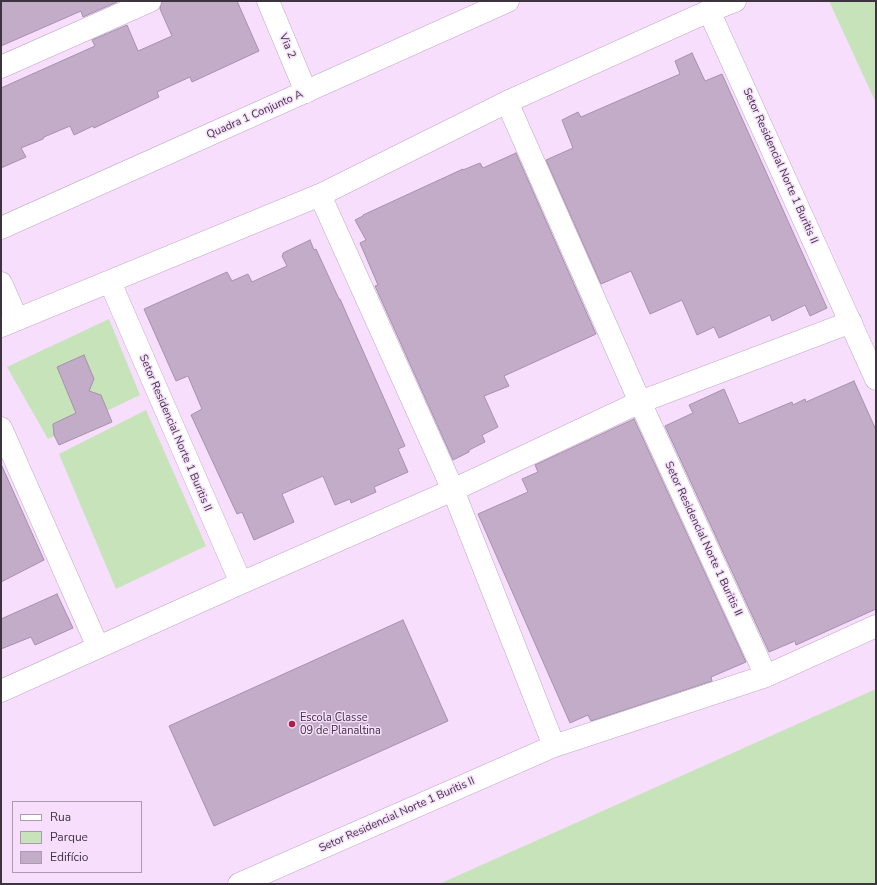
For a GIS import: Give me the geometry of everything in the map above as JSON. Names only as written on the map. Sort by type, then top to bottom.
[{"type":"street","points":[[1,67],[150,1]]},
{"type":"street","name":"Via 2","points":[[268,1],[306,92]]},
{"type":"street","name":"Quadra 1 Conjunto A","points":[[1,228],[508,1]]},
{"type":"street","points":[[1,283],[9,323],[320,195],[507,102],[707,6],[735,1]]},
{"type":"street","name":"Setor Residencial Norte 1 Buritis II","points":[[707,6],[876,379]]},
{"type":"street","name":"Setor Residencial Norte 1 Buritis II","points":[[507,102],[640,402],[766,676]]},
{"type":"street","points":[[320,195],[453,490],[554,746]]},
{"type":"street","name":"Setor Residencial Norte 1 Buritis II","points":[[110,282],[241,583]]},
{"type":"street","points":[[1,691],[453,490],[640,402],[851,322]]},
{"type":"street","points":[[1,428],[98,647]]},
{"type":"street","name":"Setor Residencial Norte 1 Buritis II","points":[[239,884],[554,746],[766,676],[876,626]]},
{"type":"green space","points":[[829,1],[876,1],[876,103]]},
{"type":"green space","points":[[109,319],[140,395],[48,439],[7,367]]},
{"type":"green space","points":[[146,410],[206,546],[116,589],[59,454]]},
{"type":"green space","points":[[876,689],[876,884],[439,884]]},
{"type":"building","points":[[1,1],[117,2],[83,17],[81,11],[1,46]]},
{"type":"building","points":[[162,1],[237,1],[259,51],[192,82],[190,77],[157,92],[159,97],[94,128],[93,126],[74,135],[70,126],[44,137],[43,139],[21,148],[26,157],[1,168],[1,88],[95,46],[92,40],[127,25],[138,51],[172,36],[160,9]]},
{"type":"building","points":[[692,53],[705,81],[722,74],[827,308],[810,316],[805,305],[772,321],[770,315],[719,338],[714,327],[697,335],[682,300],[650,314],[631,271],[601,284],[546,160],[573,148],[562,120],[578,112],[581,117],[680,74],[675,61]]},
{"type":"building","points":[[516,153],[596,334],[504,376],[509,386],[484,396],[498,427],[482,435],[485,442],[453,460],[375,286],[378,285],[360,243],[366,240],[355,220],[463,169],[480,163],[483,168]]},
{"type":"building","points":[[310,240],[314,250],[316,249],[340,299],[405,446],[398,449],[408,472],[374,487],[376,492],[351,503],[350,499],[335,505],[323,476],[282,494],[294,522],[254,540],[242,512],[237,514],[191,415],[202,409],[188,376],[176,381],[144,309],[227,272],[232,281],[248,274],[252,282],[287,266],[282,256],[283,253]]},
{"type":"building","points":[[84,355],[94,379],[89,391],[101,395],[112,422],[59,445],[54,435],[53,424],[76,413],[57,367]]},
{"type":"building","points":[[854,381],[876,430],[876,609],[796,645],[795,641],[769,652],[665,426],[693,413],[689,405],[724,389],[739,424],[792,402],[793,405],[805,399],[806,402]]},
{"type":"building","points":[[634,419],[746,662],[711,677],[712,681],[591,721],[588,715],[570,723],[478,514],[528,492],[522,479],[538,472],[535,465]]},
{"type":"building","points":[[1,464],[44,560],[1,582]]},
{"type":"building","points":[[57,594],[73,628],[35,645],[31,637],[1,649],[1,619]]},
{"type":"building","points":[[403,620],[448,721],[214,826],[169,726]]},
{"type":"place","name":"Escola Classe 09 de Planaltina","points":[[292,724]]}]
